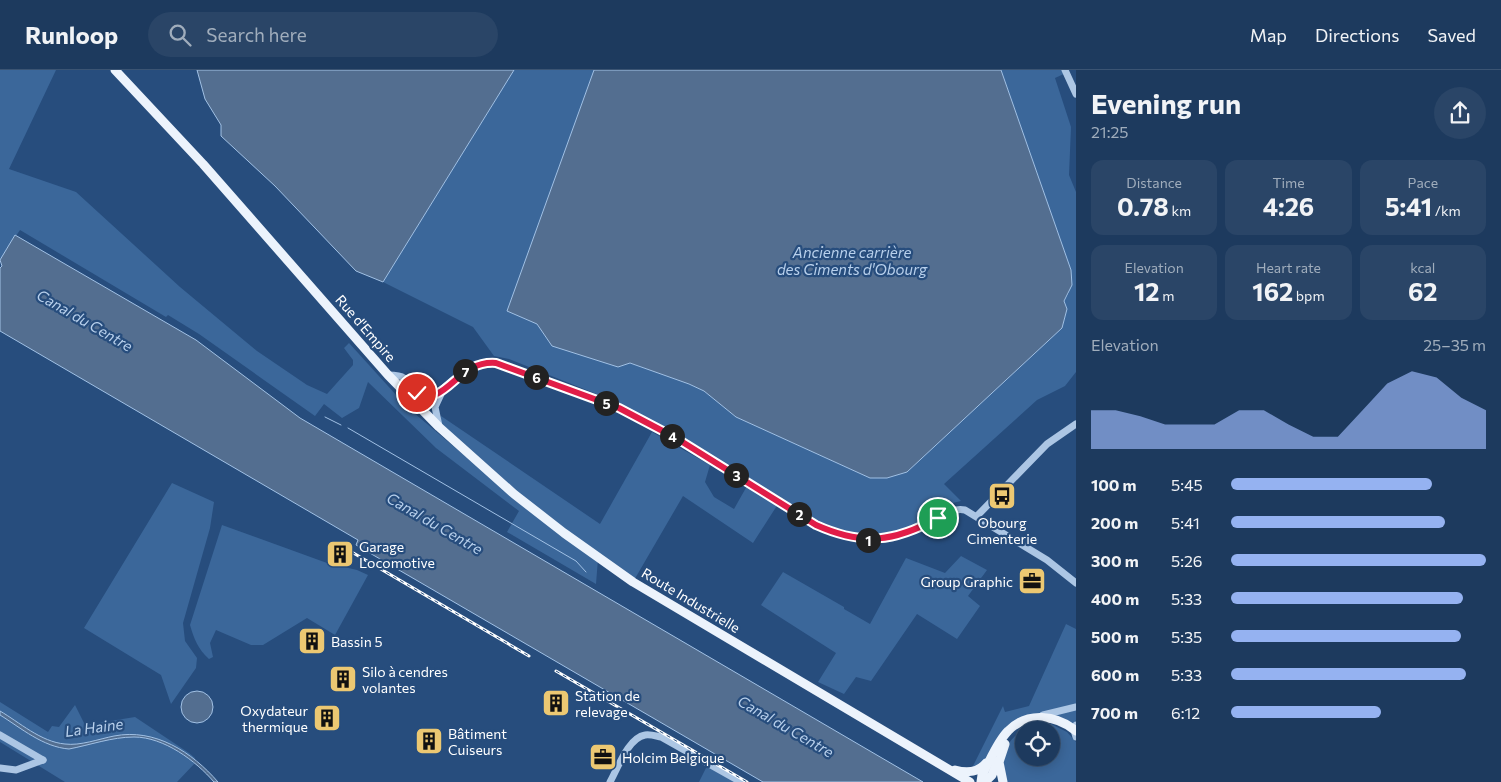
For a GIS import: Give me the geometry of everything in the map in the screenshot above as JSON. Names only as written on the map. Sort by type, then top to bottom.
[{"type":"main road","name":"Rue d'Empire","points":[[114,70],[203,164],[420,409]]},
{"type":"main road","name":"Route Industrielle","points":[[420,409],[520,498],[608,565],[665,602],[970,782]]},
{"type":"main road","points":[[945,766],[957,771],[978,770],[986,764],[1004,736],[1014,726],[1033,718],[1055,719],[1076,732]]},
{"type":"main road","points":[[985,782],[992,775],[1005,744],[1014,733],[1032,724],[1057,724],[1076,732]]},
{"type":"main road","points":[[981,782],[982,775],[1004,736]]},
{"type":"main road","points":[[1000,757],[1003,782]]},
{"type":"street","points":[[1065,70],[1076,94]]},
{"type":"street","points":[[420,409],[469,368],[490,363],[504,366],[619,408],[676,438],[816,525],[856,539],[884,539],[904,534],[955,509],[965,510],[1047,560],[1076,583]]},
{"type":"street","points":[[388,375],[403,377],[417,393],[423,395],[442,392]]},
{"type":"street","points":[[439,427],[435,407],[442,392]]},
{"type":"street","points":[[977,516],[1047,444],[1076,424]]},
{"type":"street","points":[[1033,718],[1076,707]]},
{"type":"street","points":[[610,782],[632,744],[640,737],[648,734],[661,737],[741,782]]},
{"type":"street","points":[[0,735],[43,760],[16,770],[0,768]]},
{"type":"shaded area","points":[[0,70],[56,70],[9,169],[76,192],[180,287],[257,351],[307,385],[327,394],[353,365],[353,360],[344,348],[349,343],[407,407],[523,505],[439,427],[441,416],[600,524],[652,432],[710,465],[705,482],[714,497],[734,509],[747,486],[778,504],[753,543],[683,496],[633,582],[598,559],[596,584],[507,532],[519,511],[436,448],[368,382],[359,408],[342,418],[324,404],[315,416],[199,334],[168,315],[166,317],[20,230],[0,260]]},
{"type":"shaded area","points":[[514,70],[594,70],[508,311],[537,324],[552,346],[630,363],[689,384],[704,391],[736,417],[870,478],[887,478],[907,472],[1062,328],[1067,309],[1064,301],[1069,293],[1071,270],[1001,70],[1065,70],[1066,73],[1055,78],[1071,127],[1069,175],[1076,192],[1076,372],[1065,386],[1037,400],[944,484],[961,501],[943,507],[905,530],[880,535],[855,533],[819,521],[672,431],[609,399],[509,359],[494,356],[473,327],[383,282]]},
{"type":"shaded area","points":[[172,483],[214,502],[210,528],[183,623],[185,641],[197,658],[196,668],[171,704],[161,675],[84,628]]},
{"type":"shaded area","points":[[222,525],[327,563],[357,570],[368,575],[335,635],[307,618],[263,645],[251,645],[216,630],[210,643],[213,657],[209,659],[197,644],[190,625]]},
{"type":"shaded area","points":[[961,556],[987,570],[968,596],[980,606],[957,639],[917,614],[871,681],[856,677],[844,694],[818,682],[836,653],[761,605],[783,572],[870,624],[906,558],[945,573]]},
{"type":"shaded area","points":[[1066,624],[1076,629],[1076,705],[1026,717],[1022,721],[1015,721],[1015,729],[984,763],[972,768],[1003,706],[1005,712],[1029,706]]},
{"type":"shaded area","points":[[0,702],[48,732],[52,726],[59,727],[75,705],[85,725],[135,717],[189,753],[195,758],[195,763],[177,782],[65,782],[0,742]]},
{"type":"shaded area","points":[[1076,709],[1076,720],[1073,725],[1053,715]]},
{"type":"shaded area","points":[[1060,728],[1067,732],[1076,742],[1076,782],[1005,782],[1002,759],[1011,740],[1015,736],[1015,766],[1060,766]]},
{"type":"shaded area","points":[[707,766],[735,782],[699,782]]},
{"type":"water","points":[[197,70],[514,70],[383,282],[356,271],[275,186],[221,136],[221,125],[205,99]]},
{"type":"water","name":"Ancienne carrière des Ciments d'Obourg","points":[[594,70],[1001,70],[1071,270],[1072,285],[1064,301],[1067,309],[1062,328],[907,472],[887,478],[870,478],[736,417],[704,391],[689,384],[630,363],[618,367],[552,346],[537,324],[507,311]]},
{"type":"water","name":"Canal du Centre","points":[[15,235],[196,340],[300,418],[923,782],[763,782],[356,545],[358,540],[0,331],[0,268],[2,266],[0,260]]},
{"type":"water","points":[[197,691],[208,696],[213,707],[208,718],[197,723],[186,718],[181,707],[186,696]]},
{"type":"water","points":[[0,711],[39,736],[65,744],[90,742],[129,734],[158,739],[172,745],[197,761],[218,782],[214,782],[189,759],[157,741],[126,737],[69,749],[41,741],[0,715]]},
{"type":"waterway","points":[[325,417],[341,425]]},
{"type":"waterway","points":[[348,428],[576,561],[586,572]]},
{"type":"railway","points":[[338,544],[529,656]]},
{"type":"railway","points":[[556,671],[747,782]]},
{"type":"place","name":"Obourg Cimenterie","points":[[1002,496]]},
{"type":"place","name":"Garage Locomotive","points":[[340,554]]},
{"type":"place","name":"Group Graphic","points":[[1032,581]]},
{"type":"place","name":"Bassin 5","points":[[312,641]]},
{"type":"place","name":"Silo à cendres volantes","points":[[343,679]]},
{"type":"place","name":"Station de relevage","points":[[556,703]]},
{"type":"place","name":"Oxydateur thermique","points":[[327,718]]},
{"type":"place","name":"Bâtiment Cuiseurs","points":[[429,741]]},
{"type":"place","name":"Holcim Belgique","points":[[603,757]]},
{"type":"route","points":[[417,393],[435,395],[442,392],[469,368],[483,363],[496,363],[619,408],[676,438],[816,525],[844,536],[856,539],[884,539],[920,528],[938,518]]},
{"type":"water label","name":"La Haine","points":[[94,727]]}]
